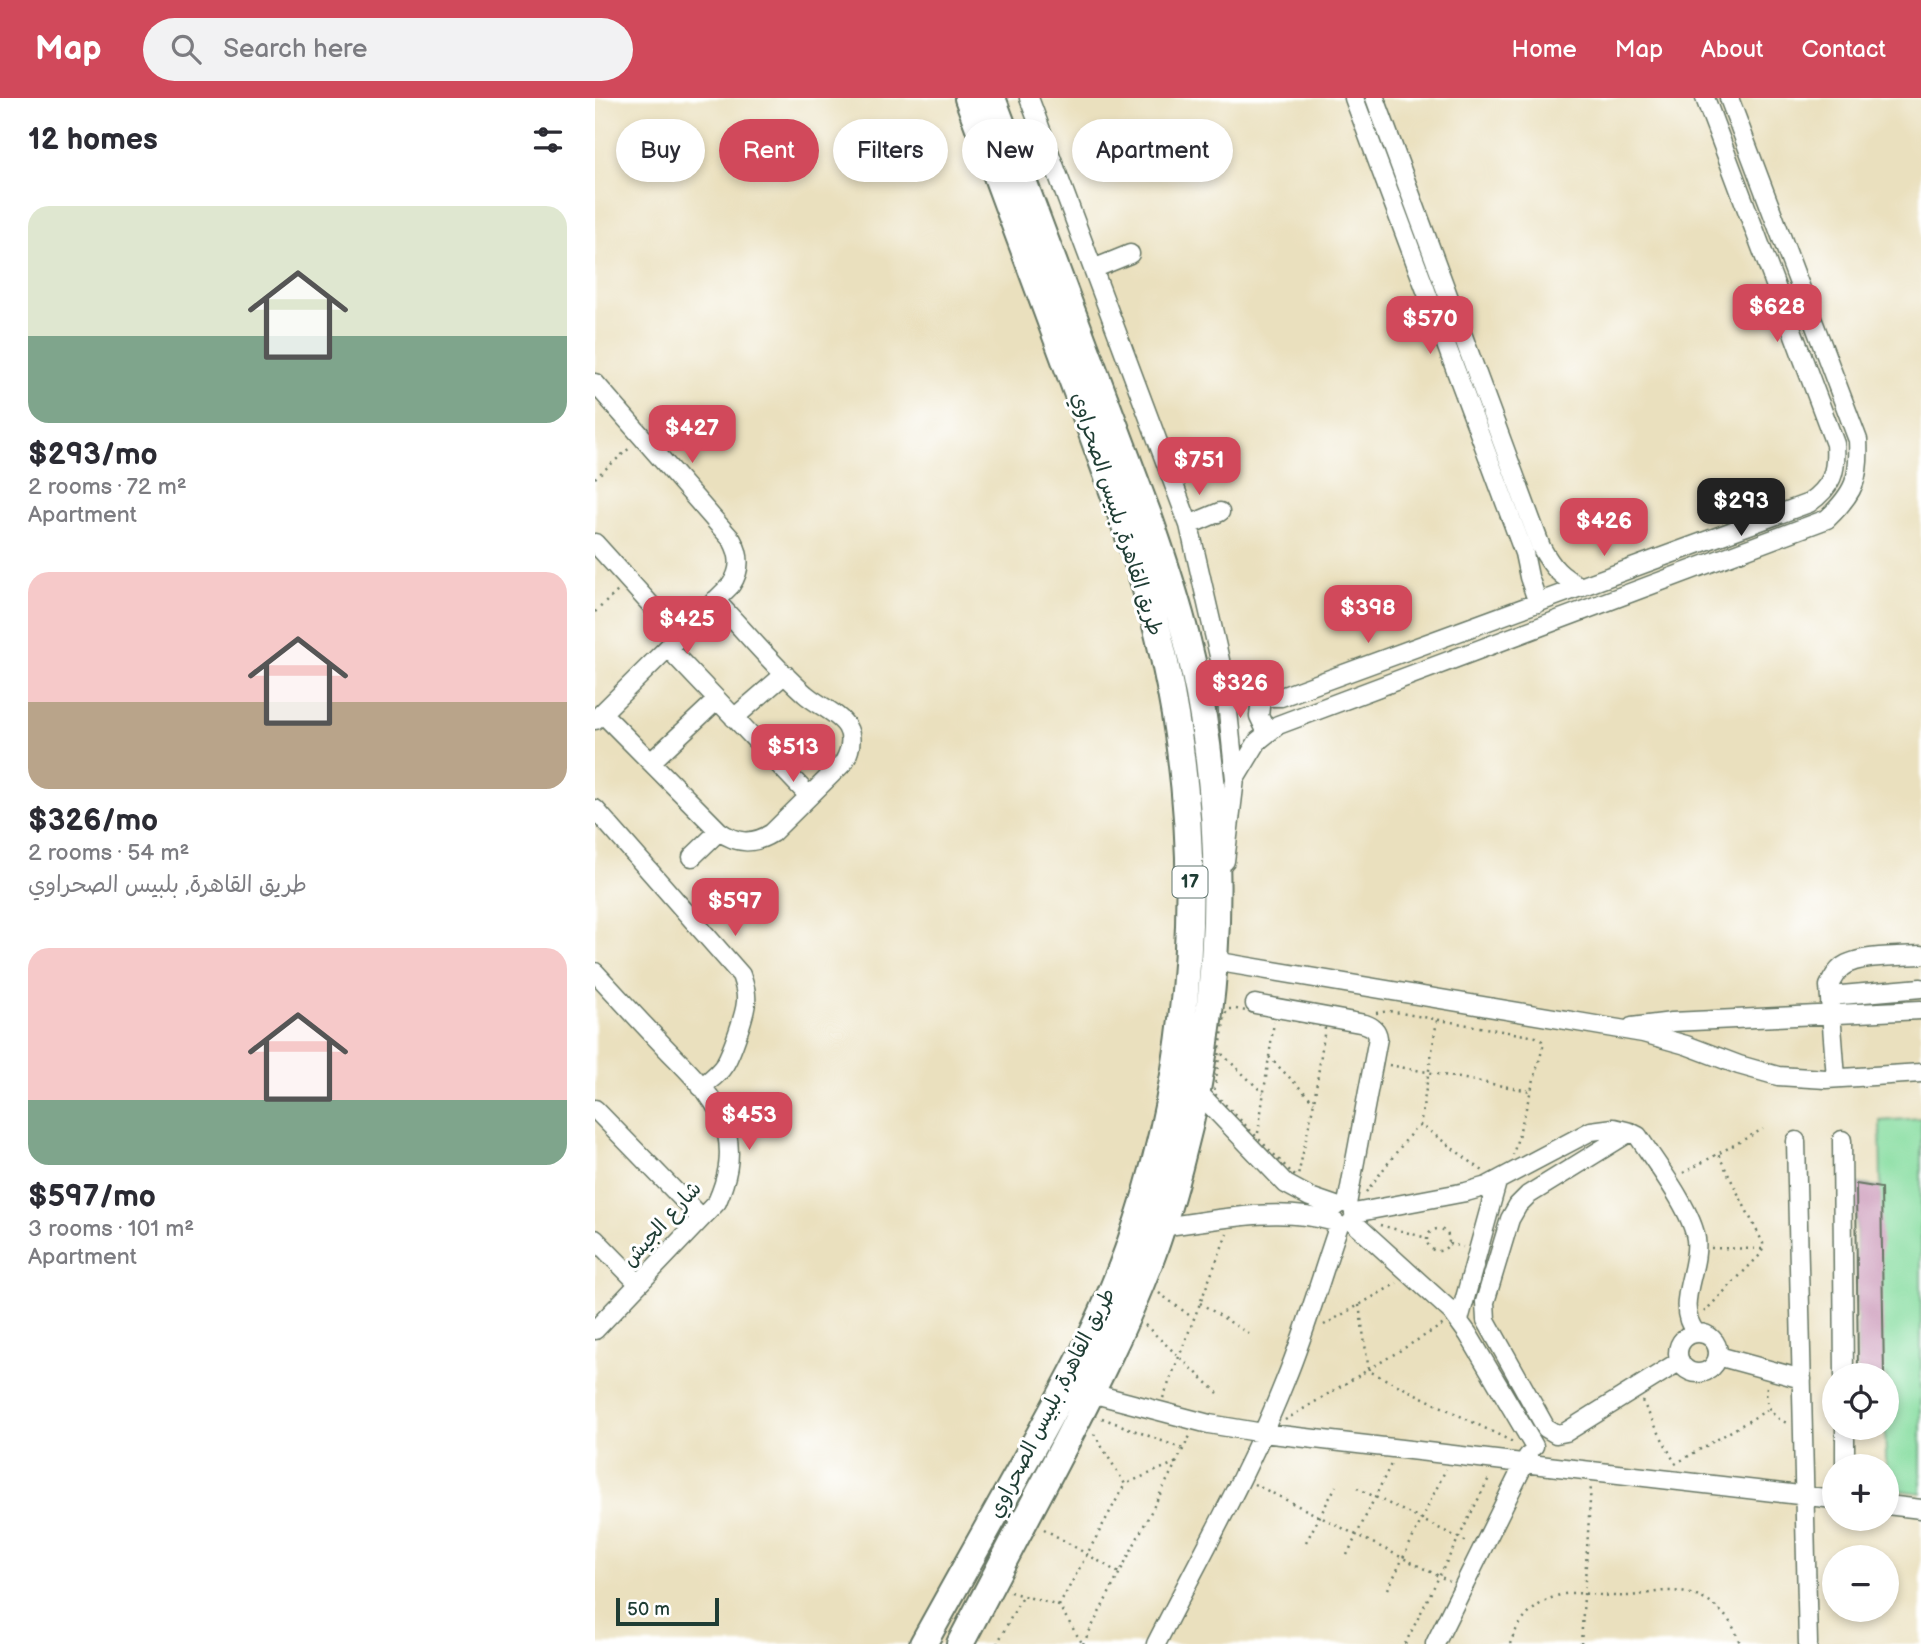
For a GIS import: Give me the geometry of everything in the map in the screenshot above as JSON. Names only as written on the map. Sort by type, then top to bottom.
[{"type":"highway","name":"طريق القاهرة, بلبيس الصحراوي","points":[[923,1644],[1066,1385],[1104,1309],[1128,1251],[1149,1188],[1168,1110],[1186,990],[1190,923],[1185,789],[1169,683],[1147,591],[1126,527],[968,98]]},
{"type":"highway","name":"طريق القاهرة, بلبيس الصحراوي","points":[[960,1644],[1085,1406],[1142,1281],[1187,1138],[1197,1091],[1204,1057],[1217,920],[1217,851],[1203,714],[1171,580],[992,98]]},
{"type":"street","points":[[1029,98],[1189,525],[1225,682],[1235,779],[1217,920]]},
{"type":"street","points":[[1354,98],[1519,540],[1538,603]]},
{"type":"street","points":[[1375,98],[1541,547],[1560,575],[1582,587]]},
{"type":"street","points":[[1225,682],[1261,698],[1281,697],[1809,503],[1822,494],[1832,478],[1836,460],[1835,444],[1705,98]]},
{"type":"street","points":[[1235,779],[1258,741],[1277,725],[1827,519],[1846,501],[1855,482],[1859,458],[1858,440],[1729,98]]},
{"type":"street","points":[[1093,270],[1130,254]]},
{"type":"street","points":[[595,383],[732,540],[739,558],[739,568],[731,585],[715,600],[599,717],[651,762],[719,831],[740,842],[751,842],[772,833],[844,762],[850,751],[851,739],[848,727],[840,718],[805,695],[715,600]]},
{"type":"street","points":[[1189,525],[1220,512]]},
{"type":"street","points":[[1742,528],[1742,537],[1752,547]]},
{"type":"street","points":[[1713,538],[1723,545],[1723,558]]},
{"type":"street","points":[[595,542],[629,580],[717,700],[809,796]]},
{"type":"street","points":[[1529,577],[1545,580],[1554,568]]},
{"type":"street","points":[[734,718],[785,674]]},
{"type":"street","points":[[1261,698],[1259,716],[1267,733]]},
{"type":"street","points":[[651,762],[717,700]]},
{"type":"street","points":[[595,809],[741,975],[746,988],[746,1003],[725,1064],[715,1077],[701,1087]]},
{"type":"street","points":[[692,857],[719,831]]},
{"type":"street","points":[[1836,1078],[1829,986],[1832,979],[1841,968],[1862,960],[1921,955]]},
{"type":"street","points":[[1215,961],[1643,1033],[1758,1071],[1798,1078],[1921,1073]]},
{"type":"street","name":"شارع الجيش","points":[[595,972],[718,1109],[727,1131],[730,1155],[727,1179],[717,1202],[595,1330]]},
{"type":"street","points":[[1830,996],[1921,988]]},
{"type":"street","points":[[1156,1644],[1242,1477],[1286,1380],[1346,1215],[1374,1062],[1378,1035],[1373,1028],[1365,1024],[1276,1013],[1255,1004]]},
{"type":"street","points":[[1621,1030],[1672,1022],[1921,1010]]},
{"type":"street","points":[[1197,1091],[1257,1144],[1286,1184],[1346,1215],[1445,1304],[1457,1319],[1529,1453]]},
{"type":"street","points":[[595,1109],[701,1218]]},
{"type":"street","points":[[1161,1227],[1279,1213],[1346,1215],[1466,1192],[1502,1178],[1591,1131],[1614,1128],[1638,1136],[1691,1220],[1696,1247],[1686,1314],[1693,1329],[1713,1339],[1718,1350],[1712,1367],[1701,1372],[1689,1370],[1680,1361],[1681,1343],[1693,1329]]},
{"type":"street","points":[[1630,1132],[1528,1195],[1518,1205],[1510,1219],[1485,1302],[1485,1314],[1488,1326],[1544,1424],[1556,1434],[1566,1432],[1680,1361]]},
{"type":"street","points":[[1842,1140],[1844,1363]]},
{"type":"street","points":[[1796,1141],[1808,1644]]},
{"type":"street","points":[[1457,1319],[1502,1178]]},
{"type":"street","points":[[1279,1213],[1286,1184]]},
{"type":"street","points":[[595,1239],[639,1284]]},
{"type":"street","points":[[1718,1356],[1802,1379]]},
{"type":"street","points":[[1085,1406],[1158,1410],[1209,1424],[1263,1433],[1498,1460],[1529,1453],[1592,1471],[1822,1498]]},
{"type":"street","points":[[1435,1644],[1544,1424]]},
{"type":"street","points":[[1899,1506],[1921,1509]]},
{"type":"path","points":[[595,478],[642,437]]},
{"type":"path","points":[[595,612],[629,580]]},
{"type":"path","points":[[1229,1009],[1276,1013],[1325,1028],[1299,1176],[1295,1176],[1257,1144],[1214,1093],[1225,1014],[1229,1009]]},
{"type":"path","points":[[1365,1024],[1372,1016],[1383,1011],[1539,1038],[1542,1041],[1543,1047],[1502,1178],[1420,1126],[1415,1128],[1346,1215],[1427,1238]]},
{"type":"path","points":[[1257,1144],[1276,1013]]},
{"type":"path","points":[[1420,1126],[1437,1020]]},
{"type":"path","points":[[1219,1052],[1264,1094]]},
{"type":"path","points":[[1269,1057],[1314,1102]]},
{"type":"path","points":[[1374,1062],[1530,1091]]},
{"type":"path","points":[[1667,1181],[1763,1129]]},
{"type":"path","points":[[1693,1329],[1763,1249],[1763,1243],[1718,1154]]},
{"type":"path","points":[[1158,1410],[1234,1218]]},
{"type":"path","points":[[1441,1229],[1448,1235],[1449,1244],[1443,1250],[1435,1251],[1429,1246],[1427,1238],[1432,1231],[1441,1229]]},
{"type":"path","points":[[1696,1247],[1763,1249]]},
{"type":"path","points":[[1300,1338],[1412,1274]]},
{"type":"path","points":[[1142,1281],[1194,1319]]},
{"type":"path","points":[[1200,1303],[1249,1334]]},
{"type":"path","points":[[1359,1305],[1369,1371]]},
{"type":"path","points":[[1130,1311],[1218,1393]]},
{"type":"path","points":[[1263,1433],[1457,1319]]},
{"type":"path","points":[[1772,1370],[1765,1398],[1769,1409],[1774,1416],[1785,1422],[1803,1423]]},
{"type":"path","points":[[1369,1371],[1529,1453]]},
{"type":"path","points":[[1635,1389],[1684,1482]]},
{"type":"path","points":[[1085,1406],[1184,1449]]},
{"type":"path","points":[[1085,1406],[1125,1484]]},
{"type":"path","points":[[1675,1464],[1769,1409]]},
{"type":"path","points":[[1083,1644],[1184,1449],[1191,1434],[1190,1429]]},
{"type":"path","points":[[1347,1555],[1399,1449]]},
{"type":"path","points":[[1388,1589],[1453,1455]]},
{"type":"path","points":[[1405,1644],[1498,1460]]},
{"type":"path","points":[[1059,1606],[1125,1484],[1177,1462]]},
{"type":"path","points":[[1581,1644],[1592,1471]]},
{"type":"path","points":[[1242,1477],[1462,1588]]},
{"type":"path","points":[[1306,1542],[1336,1486]]},
{"type":"path","points":[[1357,1488],[1482,1549]]},
{"type":"path","points":[[1026,1518],[1119,1573]]},
{"type":"path","points":[[990,1586],[1059,1606],[1083,1644]]},
{"type":"path","points":[[1510,1644],[1520,1623],[1536,1607],[1556,1596],[1626,1596],[1667,1591],[1689,1594],[1722,1612],[1734,1626],[1740,1644]]},
{"type":"path","points":[[997,1644],[1023,1595]]},
{"type":"green space","points":[[1921,1118],[1921,1493],[1899,1490],[1899,1454],[1886,1454],[1885,1440],[1899,1440],[1899,1363],[1858,1363],[1856,1184],[1881,1187],[1880,1121]]},
{"type":"building","points":[[1856,1184],[1881,1188],[1884,1363],[1858,1363]]}]
